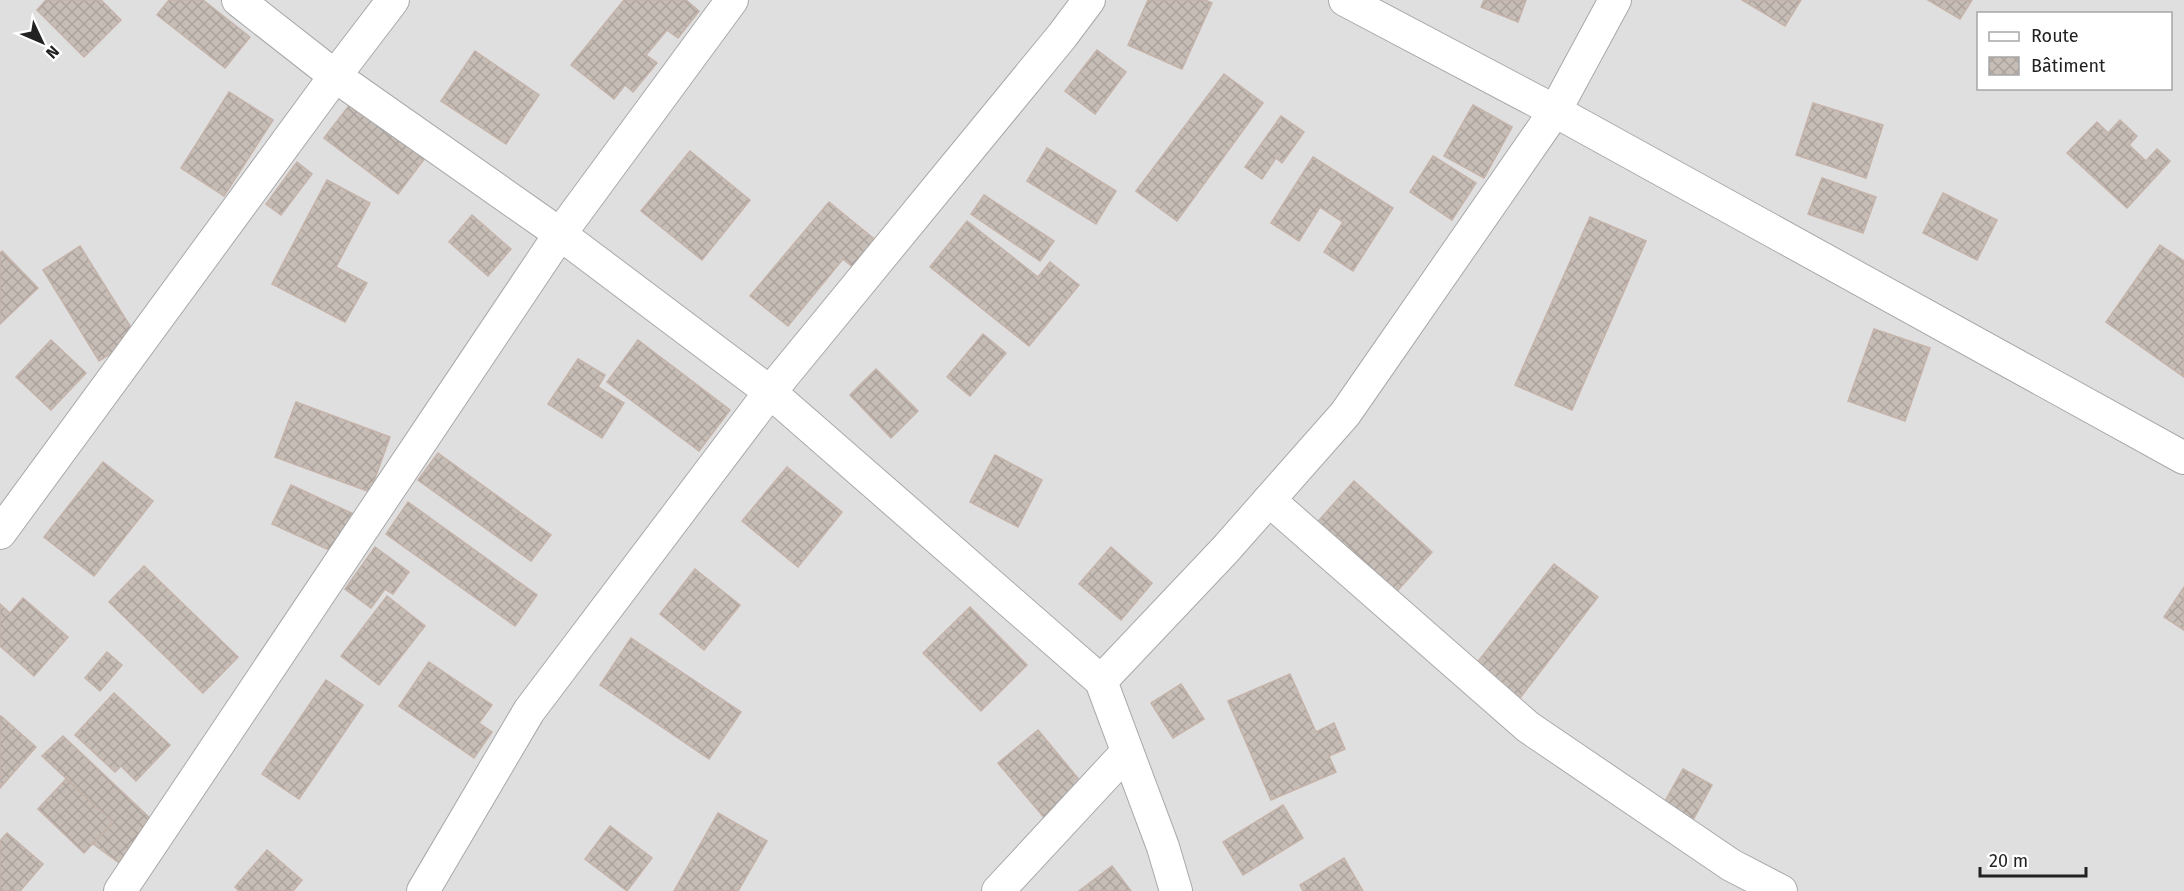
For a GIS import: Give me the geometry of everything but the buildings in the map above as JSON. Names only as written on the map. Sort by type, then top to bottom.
[{"type":"street","points":[[238,0],[335,76],[560,234],[770,392],[1101,681],[1164,847],[1176,891]]},
{"type":"street","points":[[0,534],[393,0]]},
{"type":"street","points":[[120,891],[560,234],[732,0]]},
{"type":"street","points":[[423,891],[529,711],[770,392],[1089,0]]},
{"type":"street","points":[[1345,0],[1554,111],[2184,458]]},
{"type":"street","points":[[1101,681],[1225,550],[1345,414],[1554,111],[1615,0]]},
{"type":"street","points":[[1269,500],[1528,727],[1731,865],[1781,891]]},
{"type":"street","points":[[998,891],[1127,752]]},
{"type":"shaded area","points":[[0,0],[2184,0],[2184,891],[0,891]]}]
